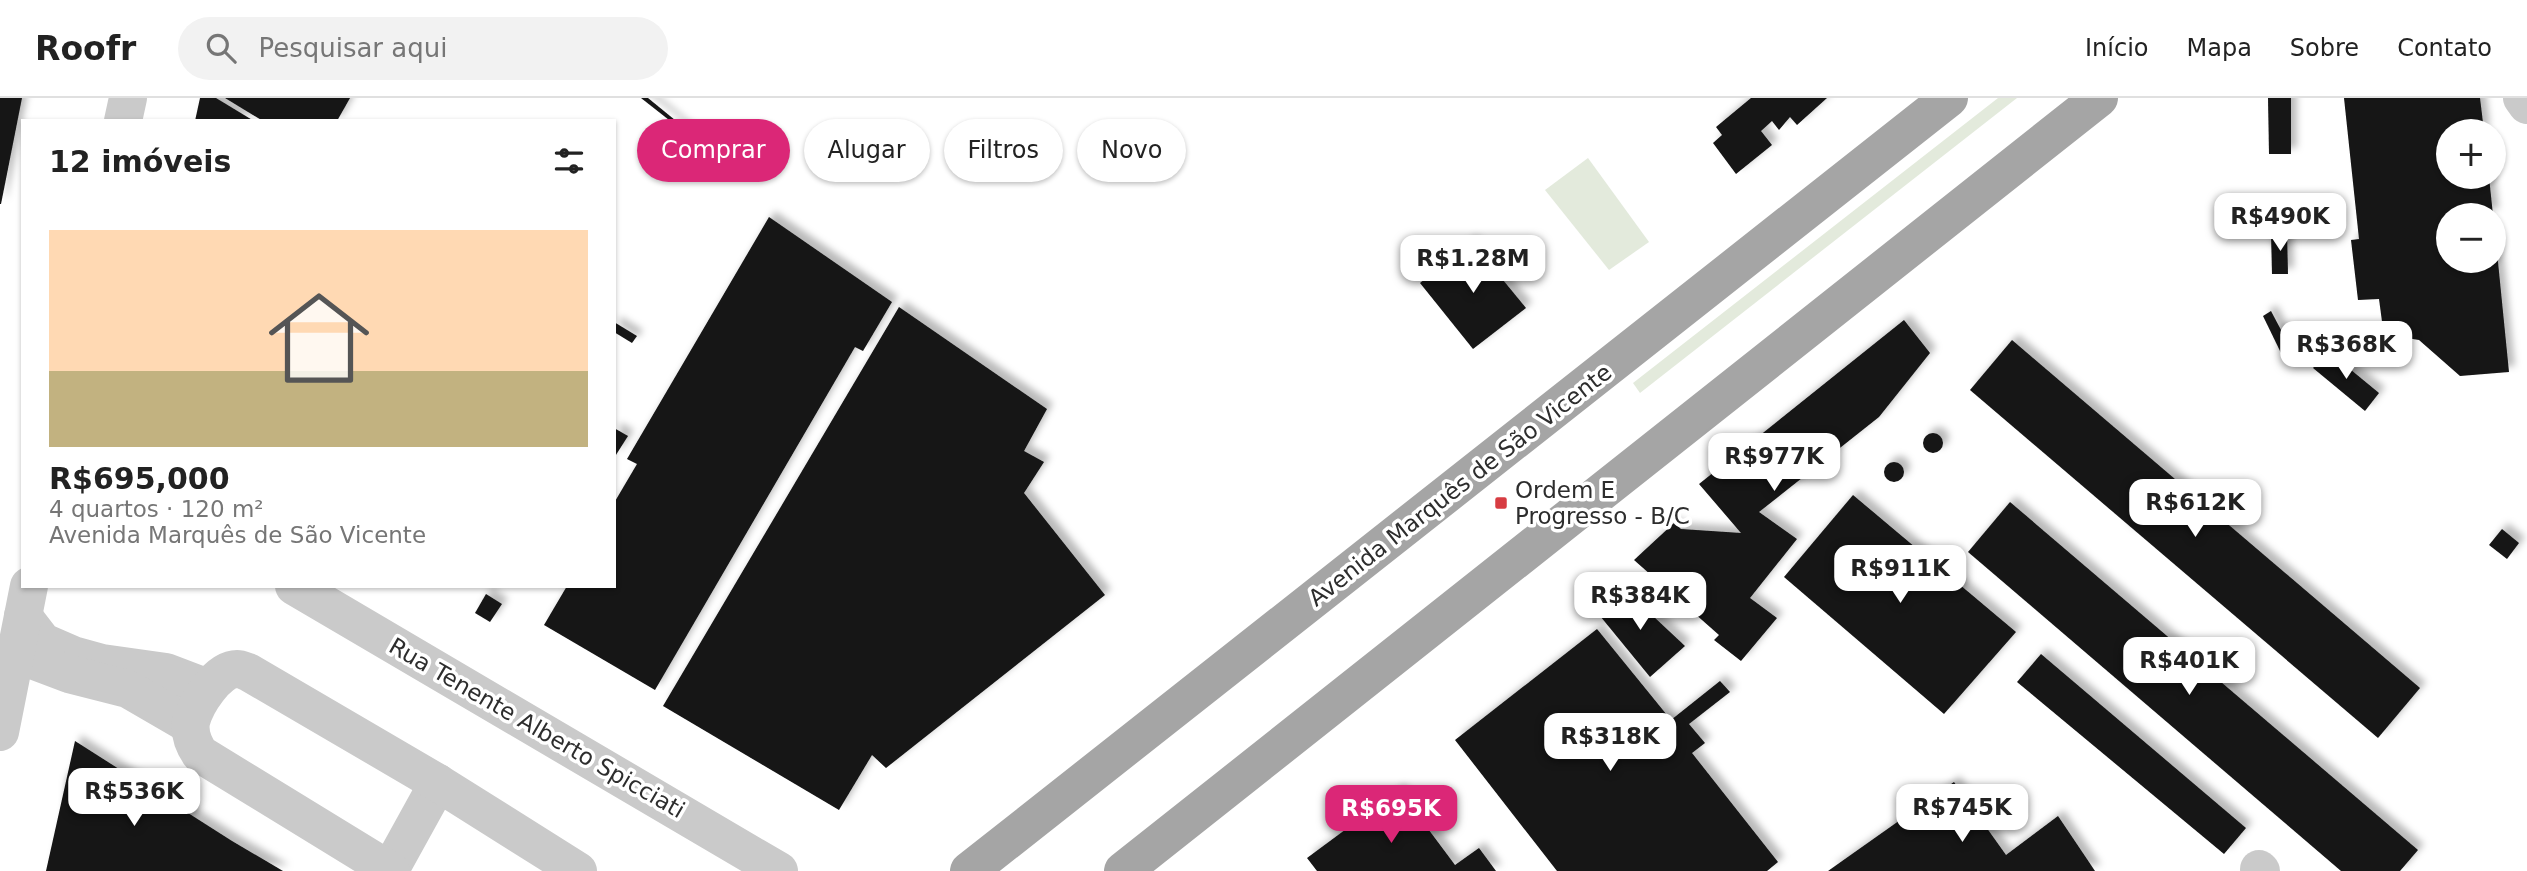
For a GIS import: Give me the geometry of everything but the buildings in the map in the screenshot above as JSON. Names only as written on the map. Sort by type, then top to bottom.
[{"type":"main road","name":"Avenida Marquês de São Vicente","points":[[969,871],[1949,98]]},
{"type":"main road","points":[[1123,871],[2099,98]]},
{"type":"street","points":[[123,119],[128,98]]},
{"type":"street","points":[[2522,98],[2527,105]]},
{"type":"street","name":"Rua Tenente Alberto Spicciati","points":[[297,588],[779,871]]},
{"type":"street","points":[[0,732],[26,601]]},
{"type":"street","points":[[26,601],[43,642],[73,656],[166,672],[208,688]]},
{"type":"street","points":[[16,654],[69,674],[128,689],[190,724]]},
{"type":"street","points":[[438,783],[390,870],[201,754],[193,744],[190,724],[208,688],[222,674],[235,669],[248,672],[438,783],[578,871]]},
{"type":"shaded area","points":[[1998,98],[2017,98],[1640,393],[1633,383]]},
{"type":"shaded area","points":[[1588,158],[1649,242],[1609,270],[1545,190]]},
{"type":"place","name":"Ordem E Progresso - B/C","points":[[1501,503]]}]
